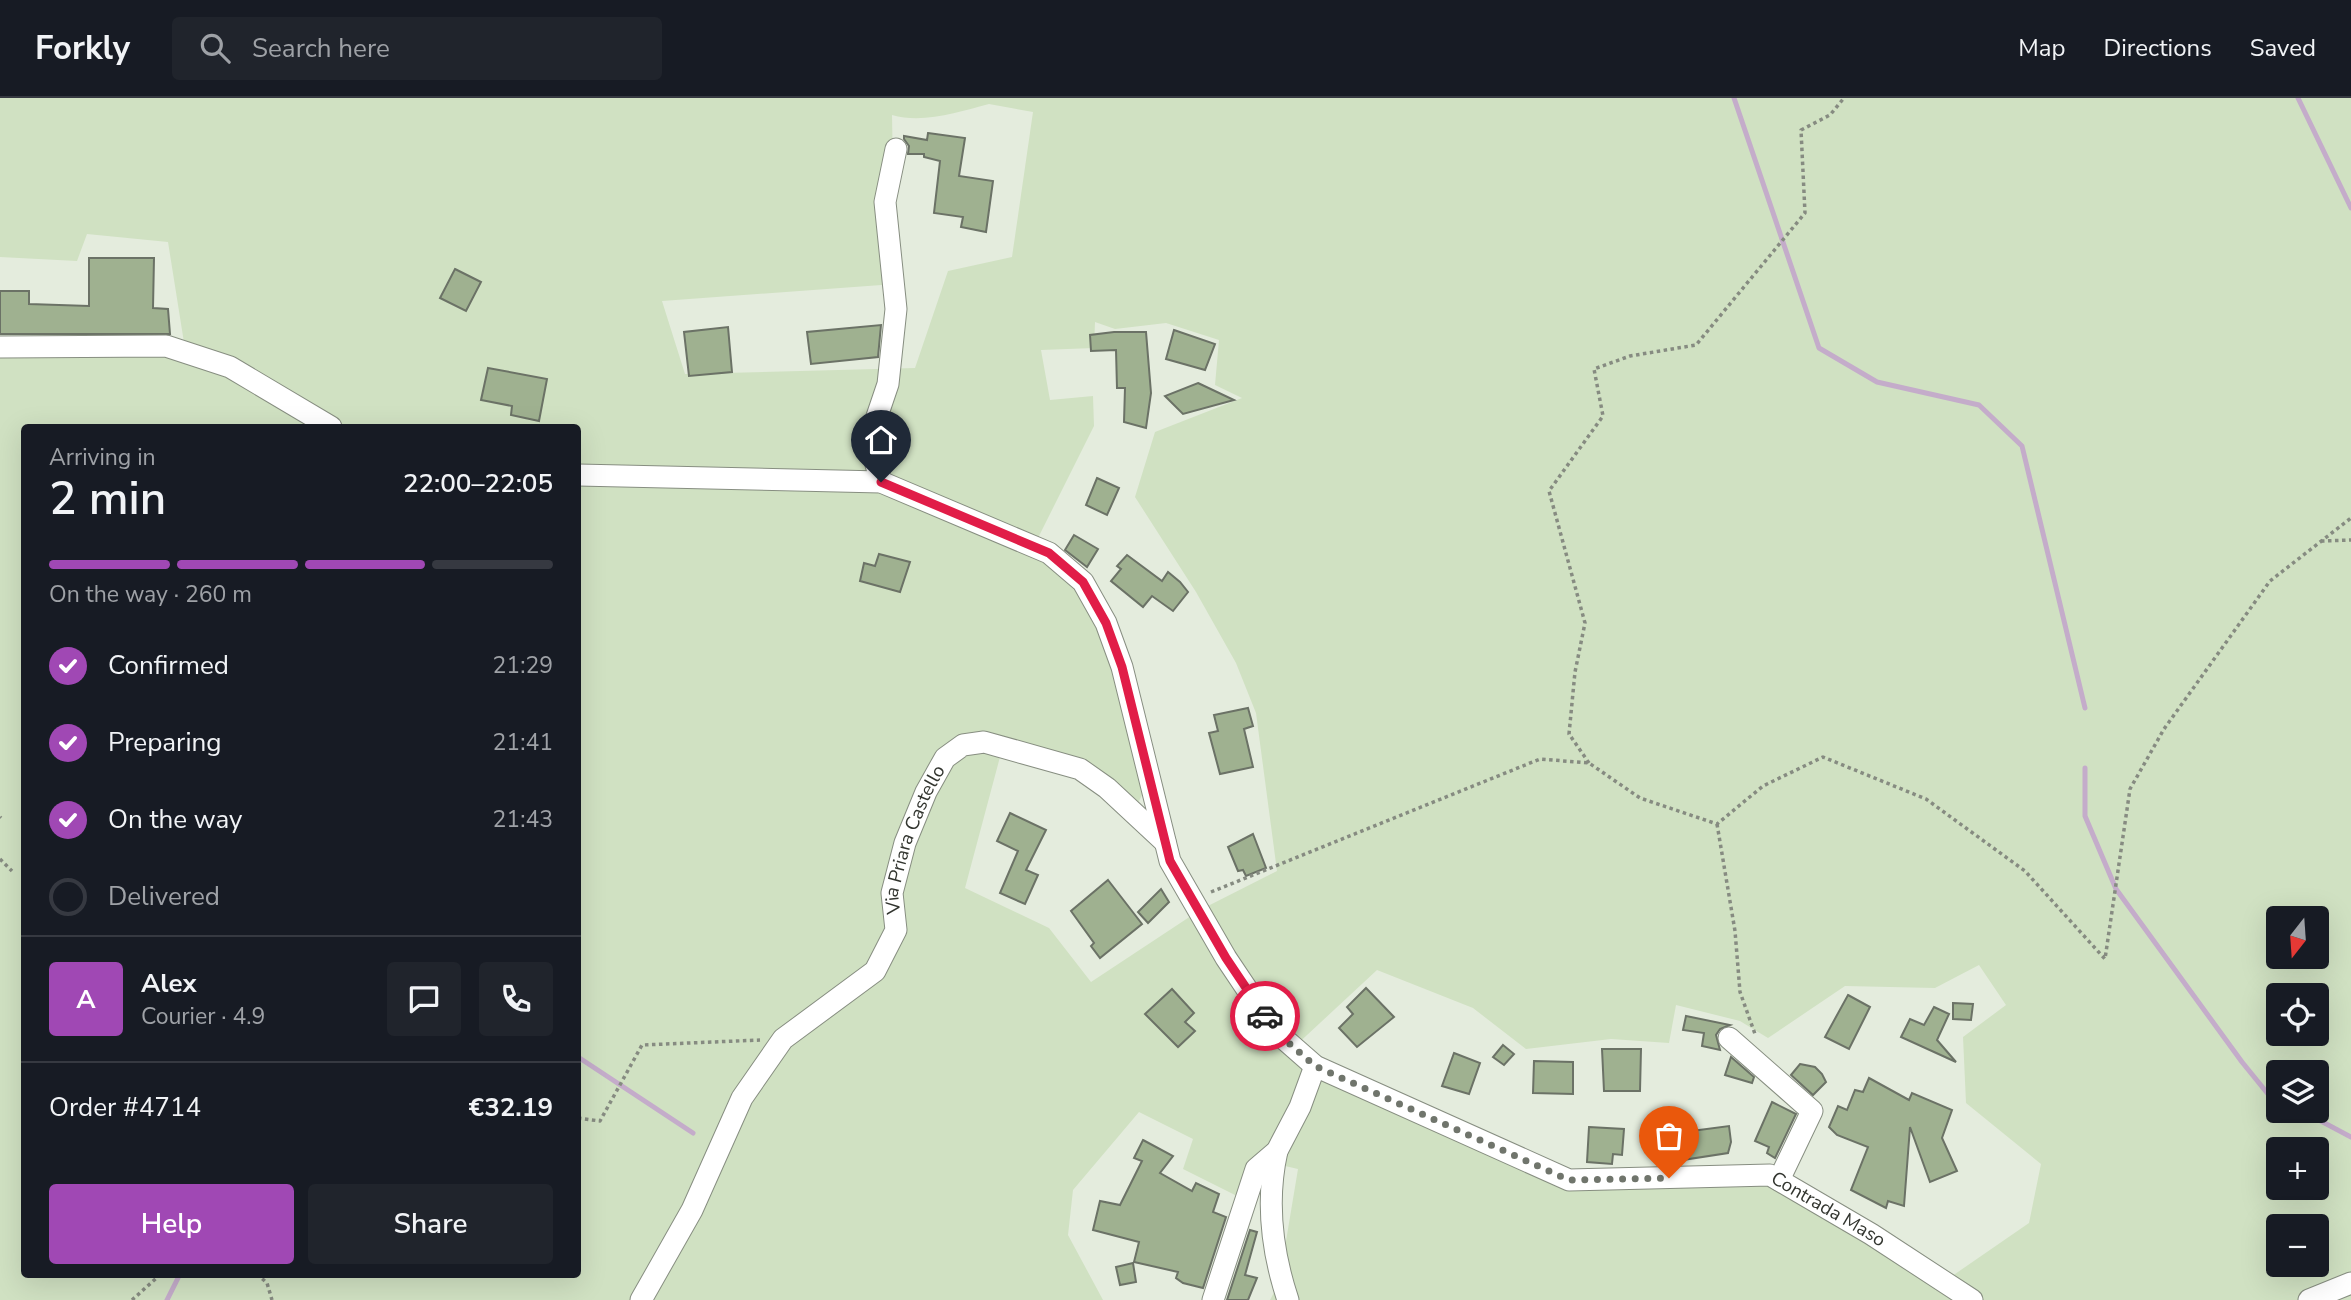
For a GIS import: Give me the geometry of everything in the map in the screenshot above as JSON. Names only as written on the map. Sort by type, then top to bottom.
[{"type":"street","points":[[581,475],[881,482],[869,440],[888,384],[896,309],[885,202],[896,149]]},
{"type":"street","points":[[0,347],[166,346],[230,367],[326,424]]},
{"type":"street","name":"Contrada Maso","points":[[881,482],[1049,553],[1083,582],[1106,623],[1122,667],[1170,861],[1226,958],[1275,1031],[1315,1066],[1569,1180],[1770,1175],[1871,1234],[1972,1300]]},
{"type":"street","name":"Via Priara Castello","points":[[641,1300],[692,1210],[742,1098],[783,1038],[875,971],[896,930],[892,893],[905,843],[926,792],[945,758],[963,746],[984,742],[1080,769],[1107,788],[1165,842]]},
{"type":"street","points":[[1107,788],[1154,797]]},
{"type":"street","points":[[1729,1038],[1812,1111],[1779,1180]]},
{"type":"street","points":[[1288,1300],[1275,1261],[1271,1178],[1277,1151],[1300,1107],[1315,1066]]},
{"type":"street","points":[[1213,1300],[1256,1169],[1277,1151]]},
{"type":"street","points":[[2309,1300],[2351,1283]]},
{"type":"path","points":[[1717,824],[1640,798],[1589,763],[1569,734],[1575,672],[1585,623],[1549,491],[1603,416],[1594,369],[1630,356],[1696,345],[1805,213],[1801,131],[1830,115],[1844,98]]},
{"type":"path","points":[[1717,824],[1763,786],[1823,758],[1926,799],[2025,871],[2105,959],[2130,789],[2164,729],[2270,581],[2351,518]]},
{"type":"path","points":[[2319,541],[2351,540]]},
{"type":"path","points":[[1192,900],[1540,759],[1589,763]]},
{"type":"path","points":[[1717,824],[1735,931],[1740,992],[1756,1037]]},
{"type":"path","points":[[0,859],[12,870]]},
{"type":"path","points":[[581,1118],[600,1121],[642,1045],[783,1038]]},
{"type":"path","points":[[132,1300],[156,1278]]},
{"type":"path","points":[[261,1278],[267,1283],[272,1300]]},
{"type":"green space","points":[[0,98],[2351,98],[2351,1300],[1270,1300],[1279,1283],[1298,1169],[1264,1161],[1239,1197],[1183,1169],[1193,1139],[1139,1112],[1073,1190],[1068,1235],[1103,1300],[0,1300],[0,351],[186,355],[168,242],[87,234],[77,261],[0,257]],"holes":[[[989,104],[1033,112],[1012,257],[948,271],[915,368],[685,374],[662,301],[895,284],[892,115],[928,118]],[[1095,322],[1115,329],[1166,323],[1219,340],[1215,385],[1242,398],[1155,432],[1135,497],[1196,592],[1236,663],[1256,713],[1277,871],[1200,910],[1091,982],[1049,928],[965,888],[1004,742],[1136,807],[1149,781],[1100,610],[1032,550],[1094,426],[1093,396],[1050,400],[1041,350],[1094,348]],[[1979,965],[2006,1005],[1963,1037],[1966,1103],[2041,1164],[2029,1223],[1942,1283],[1767,1177],[1560,1183],[1292,1049],[1377,970],[1473,1008],[1526,1049],[1611,1039],[1669,1043],[1676,1005],[1740,1021],[1768,1038],[1845,986],[1935,988]]]},
{"type":"building","points":[[928,133],[965,138],[959,176],[993,181],[986,232],[961,227],[963,217],[934,213],[940,161],[924,157],[924,154],[908,154],[909,146],[904,139],[904,136],[927,140]]},
{"type":"building","points":[[89,258],[154,258],[153,308],[168,309],[170,334],[0,334],[0,291],[29,291],[29,304],[89,306]]},
{"type":"building","points":[[455,269],[481,282],[466,311],[440,298]]},
{"type":"building","points":[[881,325],[878,357],[811,364],[807,332]]},
{"type":"building","points":[[728,327],[732,372],[689,376],[684,332]]},
{"type":"building","points":[[1174,330],[1215,344],[1205,370],[1166,359]]},
{"type":"building","points":[[1146,332],[1151,393],[1146,428],[1124,422],[1125,388],[1117,388],[1116,350],[1091,351],[1090,335]]},
{"type":"building","points":[[488,368],[547,379],[539,421],[511,415],[512,406],[481,400]]},
{"type":"building","points":[[1198,383],[1234,400],[1183,414],[1165,396]]},
{"type":"building","points":[[1097,478],[1119,488],[1107,515],[1086,505]]},
{"type":"building","points":[[1074,535],[1098,549],[1087,567],[1065,550]]},
{"type":"building","points":[[879,554],[910,562],[900,592],[860,581],[864,563],[875,566]]},
{"type":"building","points":[[1127,555],[1162,581],[1168,572],[1180,582],[1188,592],[1173,611],[1152,596],[1143,607],[1111,581],[1121,569],[1117,566]]},
{"type":"building","points":[[1248,708],[1253,726],[1244,729],[1253,767],[1220,774],[1209,733],[1218,731],[1214,715]]},
{"type":"building","points":[[1010,813],[1046,830],[1026,870],[1038,875],[1025,904],[1000,893],[1018,851],[997,841]]},
{"type":"building","points":[[1253,834],[1266,868],[1246,876],[1243,870],[1238,871],[1228,847]]},
{"type":"building","points":[[1108,880],[1142,924],[1100,958],[1091,946],[1094,943],[1071,911]]},
{"type":"building","points":[[1161,889],[1169,902],[1148,923],[1138,912]]},
{"type":"building","points":[[1366,988],[1394,1017],[1357,1047],[1339,1028],[1353,1014],[1347,1007]]},
{"type":"building","points":[[1172,989],[1194,1013],[1185,1022],[1195,1031],[1178,1047],[1145,1014]]},
{"type":"building","points":[[1848,995],[1870,1007],[1849,1049],[1825,1037]]},
{"type":"building","points":[[1953,1003],[1973,1004],[1971,1020],[1953,1019]]},
{"type":"building","points":[[1934,1007],[1949,1014],[1937,1040],[1956,1062],[1901,1037],[1910,1019],[1924,1025]]},
{"type":"building","points":[[1686,1016],[1730,1025],[1720,1029],[1716,1035],[1720,1050],[1702,1046],[1704,1033],[1683,1030]]},
{"type":"building","points":[[1503,1045],[1514,1054],[1504,1065],[1493,1057]]},
{"type":"building","points":[[1602,1049],[1641,1049],[1640,1091],[1604,1091]]},
{"type":"building","points":[[1454,1053],[1480,1063],[1469,1094],[1442,1086]]},
{"type":"building","points":[[1731,1057],[1754,1077],[1752,1083],[1725,1075]]},
{"type":"building","points":[[1534,1061],[1573,1062],[1573,1094],[1533,1093]]},
{"type":"building","points":[[1800,1064],[1815,1067],[1826,1082],[1813,1095],[1791,1075]]},
{"type":"building","points":[[1869,1078],[1909,1100],[1912,1093],[1952,1110],[1942,1138],[1957,1171],[1930,1182],[1910,1127],[1904,1206],[1888,1201],[1886,1208],[1851,1190],[1868,1147],[1837,1135],[1829,1127],[1838,1106],[1847,1110],[1855,1090],[1863,1092]]},
{"type":"building","points":[[1772,1102],[1796,1114],[1775,1158],[1767,1153],[1769,1147],[1755,1141]]},
{"type":"building","points":[[1675,1121],[1676,1133],[1729,1126],[1731,1142],[1728,1153],[1663,1163],[1658,1123]]},
{"type":"building","points":[[1589,1127],[1624,1129],[1622,1155],[1613,1154],[1612,1164],[1587,1162]]},
{"type":"building","points":[[1143,1140],[1173,1156],[1160,1173],[1192,1191],[1196,1183],[1219,1194],[1213,1212],[1226,1217],[1203,1288],[1183,1283],[1176,1278],[1178,1272],[1134,1262],[1139,1242],[1093,1230],[1100,1201],[1120,1205],[1142,1161],[1134,1158]]},
{"type":"building","points":[[1250,1230],[1257,1232],[1245,1275],[1257,1278],[1248,1300],[1227,1300]]},
{"type":"building","points":[[1133,1263],[1136,1282],[1120,1285],[1116,1267]]},
{"type":"waterway","points":[[1734,98],[1819,348],[1877,382],[1979,405],[2022,446],[2085,708]]},
{"type":"waterway","points":[[2298,98],[2351,208]]},
{"type":"waterway","points":[[2085,768],[2085,816],[2116,889],[2266,1092]]},
{"type":"waterway","points":[[581,1059],[693,1133]]},
{"type":"waterway","points":[[2325,1123],[2351,1137]]},
{"type":"waterway","points":[[167,1300],[178,1278]]},
{"type":"way so far","points":[[1265,1016],[1275,1031],[1315,1066],[1569,1180],[1669,1178]]},
{"type":"route","points":[[881,482],[1049,553],[1083,582],[1106,623],[1122,667],[1170,861],[1226,958],[1265,1016]]}]
